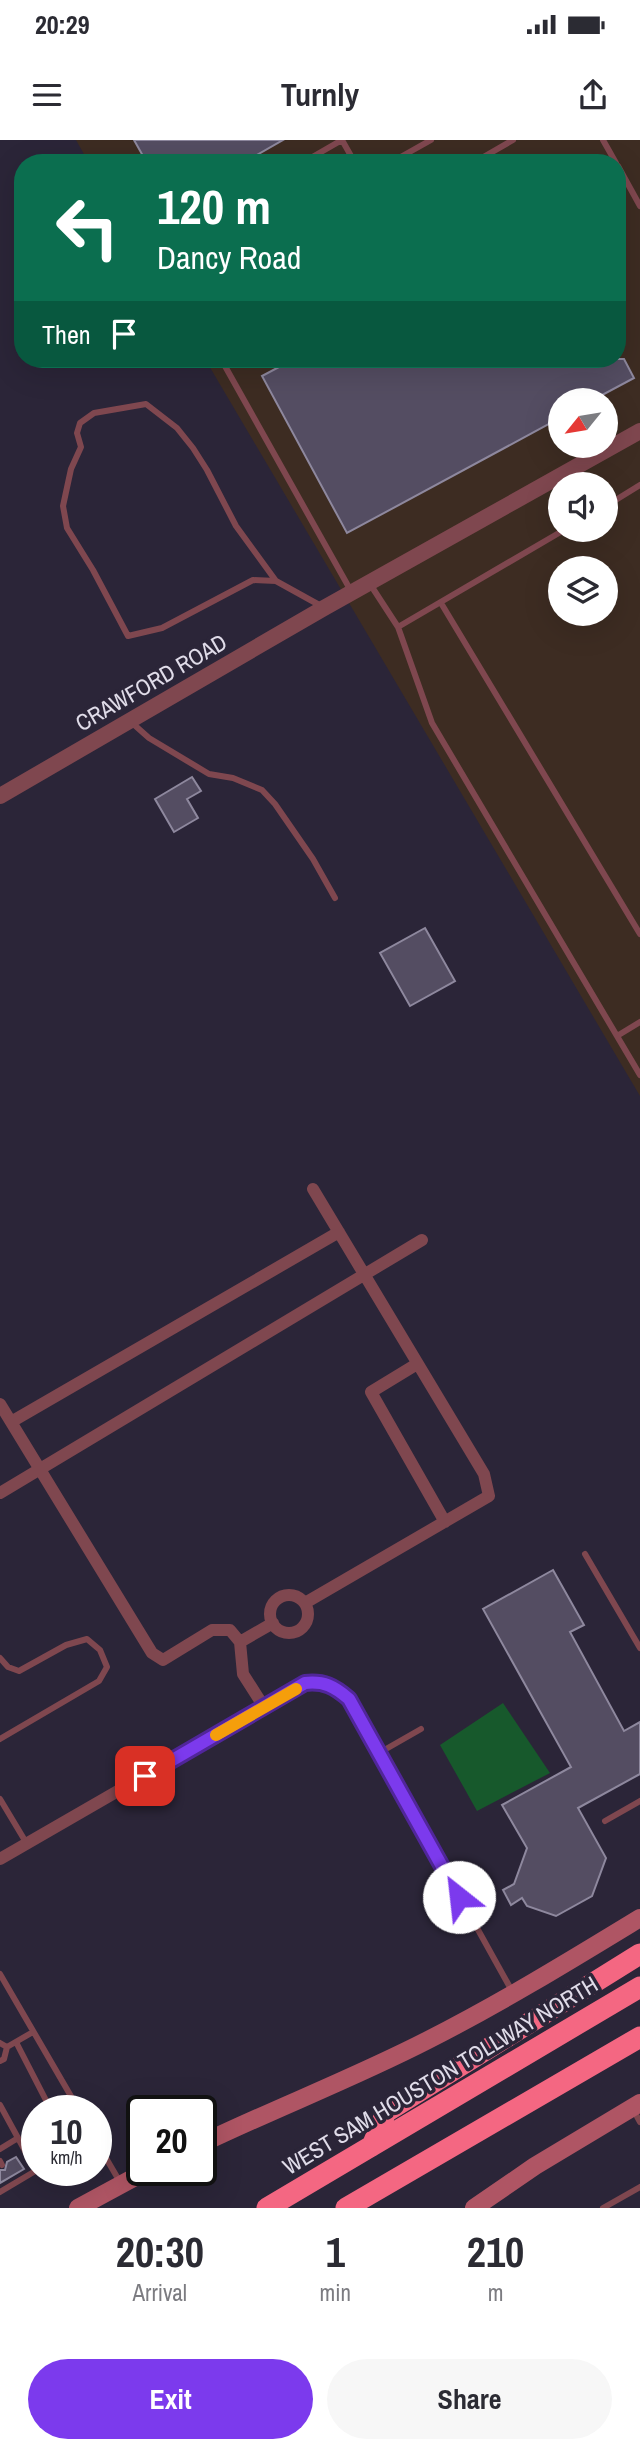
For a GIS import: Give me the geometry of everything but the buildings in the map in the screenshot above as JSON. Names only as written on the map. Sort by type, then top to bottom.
[{"type":"highway","points":[[372,2146],[386,2112],[640,1954]]},
{"type":"highway","name":"WEST SAM HOUSTON TOLLWAY NORTH","points":[[267,2208],[640,1987]]},
{"type":"highway","points":[[346,2208],[640,2037]]},
{"type":"main road","points":[[217,2137],[430,2039],[640,1918]]},
{"type":"main road","points":[[474,2208],[535,2166],[638,2111]]},
{"type":"main road","points":[[78,2208],[126,2181]]},
{"type":"street","name":"CRAWFORD ROAD","points":[[0,796],[352,592],[640,431]]},
{"type":"street","points":[[305,1603],[489,1496],[484,1474],[313,1189]]},
{"type":"street","points":[[11,1422],[339,1232]]},
{"type":"street","points":[[0,1493],[422,1240]]},
{"type":"street","points":[[417,1364],[371,1392],[445,1522]]},
{"type":"street","points":[[0,1404],[152,1653],[163,1660],[212,1630],[230,1630],[240,1642],[243,1674],[264,1707]]},
{"type":"street","points":[[294,1595],[305,1603],[308,1614],[300,1630],[288,1633],[276,1628],[272,1623],[272,1605],[282,1596],[294,1595]]},
{"type":"street","points":[[240,1642],[272,1623]]},
{"type":"street","points":[[0,1859],[305,1683],[321,1682],[336,1688]]},
{"type":"lane","points":[[318,154],[342,140]]},
{"type":"lane","points":[[406,154],[431,140]]},
{"type":"lane","points":[[489,154],[513,140]]},
{"type":"lane","points":[[604,142],[612,140]]},
{"type":"lane","points":[[626,181],[640,206]]},
{"type":"lane","points":[[226,368],[352,592]]},
{"type":"lane","points":[[276,581],[253,580],[162,628],[128,636],[67,528],[63,506],[71,469],[81,447],[78,433],[80,423],[94,413],[146,404],[177,428],[207,470],[236,526],[276,581],[324,608]]},
{"type":"lane","points":[[618,499],[640,485]]},
{"type":"lane","points":[[398,627],[548,539]]},
{"type":"lane","points":[[369,583],[398,627],[432,723],[640,1075]]},
{"type":"lane","points":[[441,603],[640,934]]},
{"type":"lane","points":[[129,720],[149,738],[209,774],[233,778],[262,790],[275,804],[313,859],[335,898]]},
{"type":"lane","points":[[617,1036],[640,1022]]},
{"type":"lane","points":[[585,1553],[640,1648]]},
{"type":"lane","points":[[0,1658],[8,1667],[19,1671],[66,1645],[88,1639],[100,1650],[107,1667],[99,1681],[0,1739]]},
{"type":"lane","points":[[336,1688],[349,1699],[513,1993]]},
{"type":"lane","points":[[379,1753],[421,1729]]},
{"type":"lane","points":[[0,1799],[27,1844]]},
{"type":"lane","points":[[605,1821],[640,1801]]},
{"type":"lane","points":[[0,1974],[70,2095]]},
{"type":"lane","points":[[0,2061],[4,2059],[7,2047],[33,2032]]},
{"type":"lane","points":[[16,2042],[43,2095]]},
{"type":"lane","points":[[0,2043],[7,2047]]},
{"type":"lane","points":[[0,2105],[21,2143]]},
{"type":"lane","points":[[0,2149],[18,2138]]},
{"type":"lane","points":[[112,2168],[121,2183]]},
{"type":"lane","points":[[0,2192],[21,2177]]},
{"type":"lane","points":[[603,2208],[640,2187]]},
{"type":"shaded area","points":[[76,140],[640,140],[640,1096],[210,368],[626,368],[626,154],[84,154]]},
{"type":"green space","points":[[503,1703],[550,1773],[477,1811],[440,1745]]},
{"type":"slow traffic","points":[[216,1735],[296,1689]]},
{"type":"route","points":[[145,1776],[305,1683],[321,1682],[336,1688],[349,1699],[459,1897]]}]
